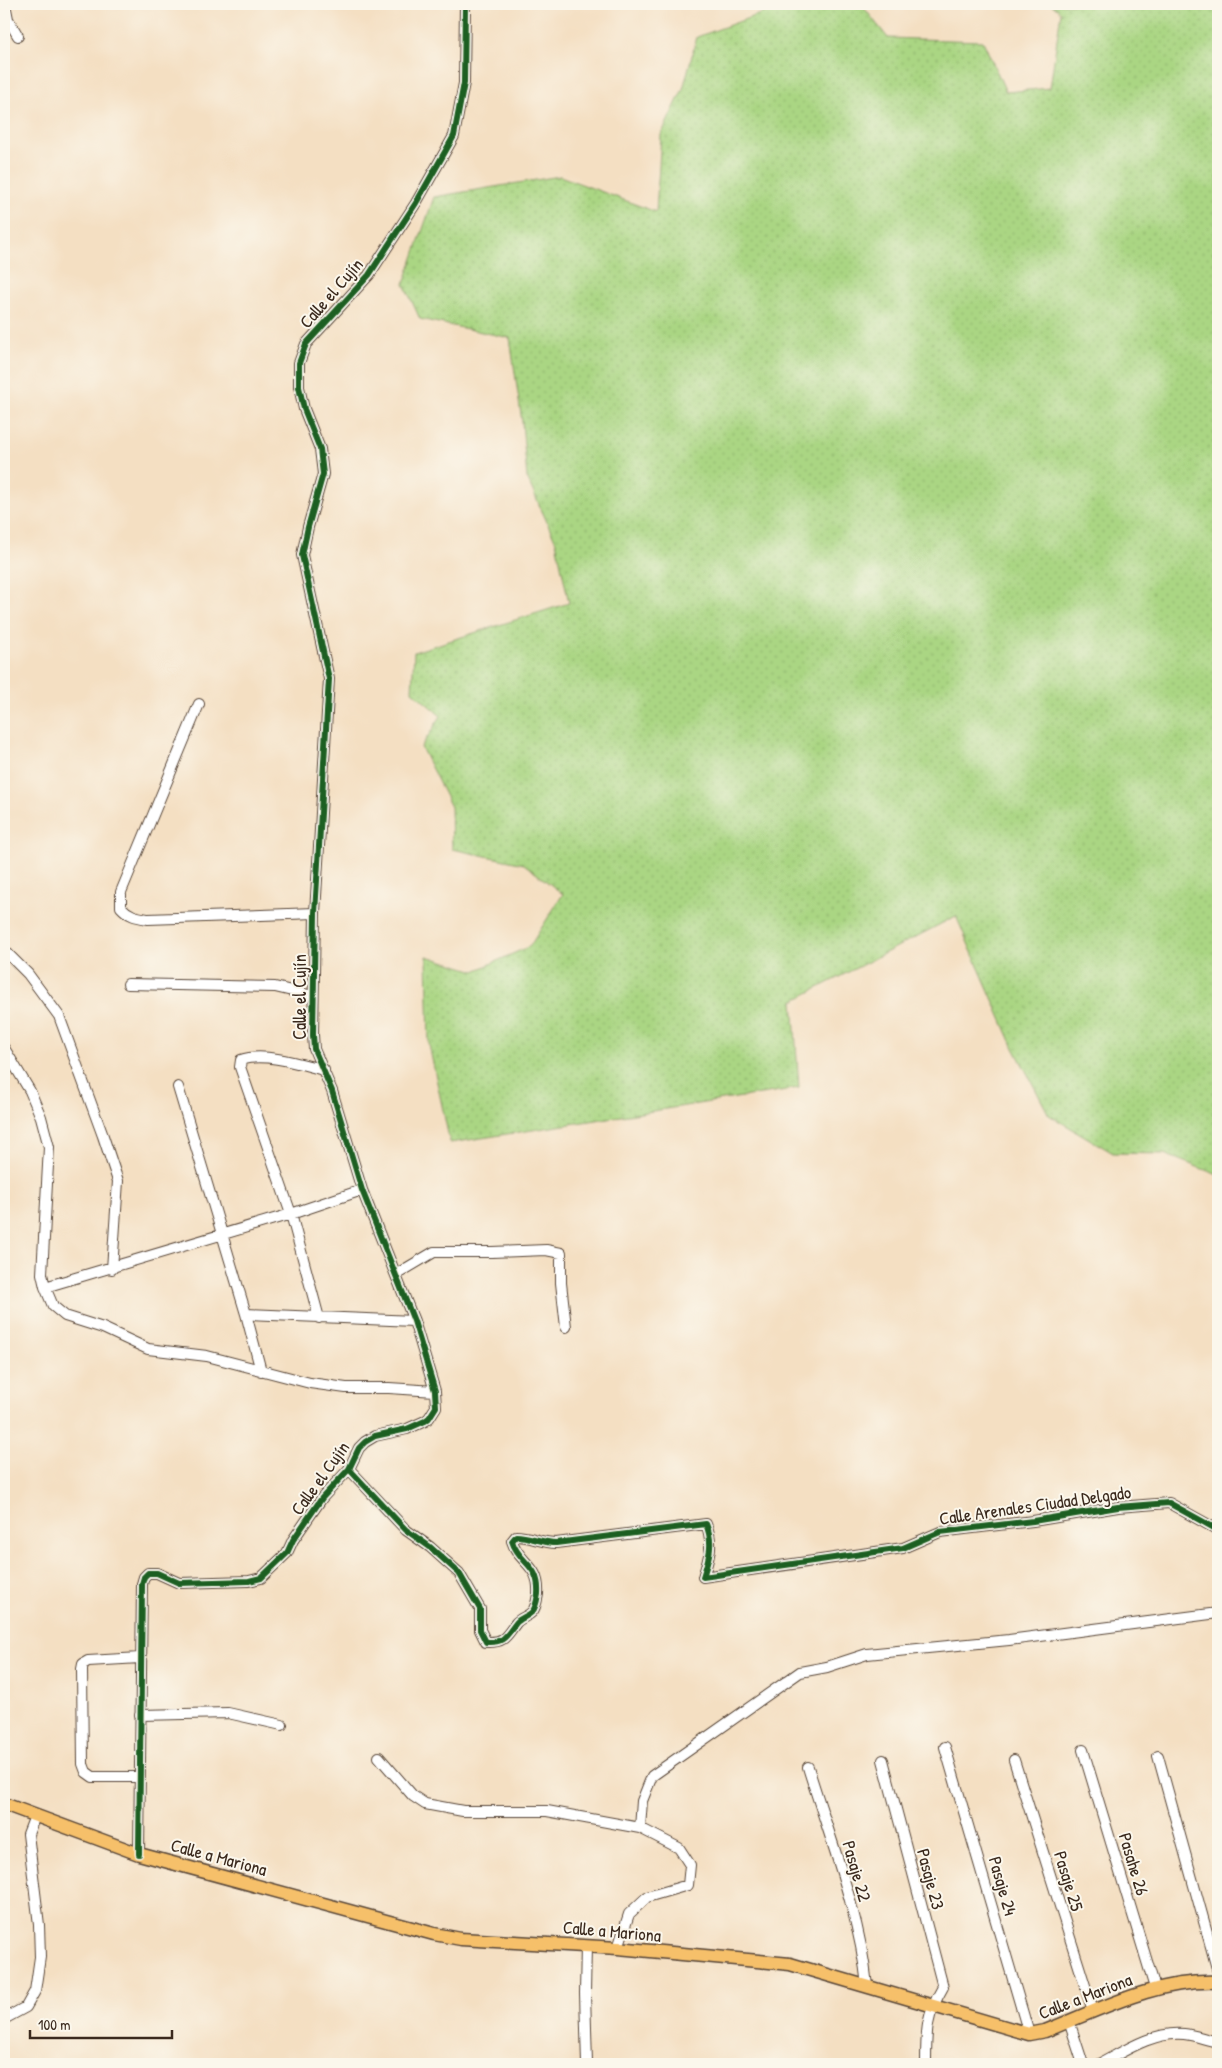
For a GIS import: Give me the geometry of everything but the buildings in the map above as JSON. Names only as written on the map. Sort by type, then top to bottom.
[{"type":"main road","name":"Calle a Mariona","points":[[4,1804],[140,1854],[434,1934],[461,1939],[618,1948],[700,1957],[777,1961],[1029,2034],[1045,2031],[1155,1988],[1185,1982],[1218,1982]]},
{"type":"street","points":[[5,4],[8,19],[18,36]]},
{"type":"street","name":"Calle el Cujín","points":[[140,1854],[142,1584],[148,1573],[157,1573],[179,1583],[249,1581],[261,1578],[287,1553],[293,1540],[322,1498],[349,1468],[359,1448],[375,1436],[406,1429],[429,1418],[436,1407],[435,1392],[414,1322],[397,1274],[362,1190],[324,1070],[314,1049],[315,913],[328,679],[302,556],[308,527],[322,484],[323,468],[320,449],[300,396],[298,379],[299,362],[306,344],[368,275],[416,203],[454,136],[464,83],[465,4]]},
{"type":"street","points":[[199,704],[121,892],[121,908],[134,917],[148,919],[315,913]]},
{"type":"street","points":[[4,950],[28,974],[59,1016],[103,1136],[118,1182],[112,1268]]},
{"type":"street","points":[[128,984],[275,987],[313,996]]},
{"type":"street","points":[[4,1048],[30,1091],[41,1117],[49,1147],[42,1274],[45,1288],[53,1306],[64,1316],[103,1328],[148,1349],[207,1356],[310,1383],[346,1388],[389,1388],[435,1392]]},
{"type":"street","points":[[319,1318],[291,1214],[240,1067],[241,1060],[247,1058],[283,1059],[324,1070]]},
{"type":"street","points":[[178,1087],[246,1314],[261,1371]]},
{"type":"street","points":[[45,1288],[291,1214],[362,1190]]},
{"type":"street","points":[[397,1274],[434,1252],[546,1250],[561,1253],[561,1283],[566,1327]]},
{"type":"street","points":[[246,1314],[414,1322]]},
{"type":"street","name":"Calle Arenales Ciudad Delgado","points":[[349,1468],[406,1530],[430,1547],[459,1573],[480,1609],[480,1630],[486,1642],[496,1643],[508,1637],[517,1622],[532,1612],[537,1602],[538,1580],[529,1563],[515,1551],[512,1541],[516,1536],[526,1536],[542,1543],[556,1543],[706,1524],[710,1534],[711,1554],[703,1577],[903,1548],[940,1532],[1033,1521],[1118,1507],[1169,1503],[1218,1530]]},
{"type":"street","points":[[640,1828],[642,1801],[652,1776],[800,1672],[827,1667],[867,1654],[1019,1639],[1218,1613]]},
{"type":"street","points":[[140,1658],[88,1661],[83,1664],[82,1669],[83,1764],[86,1772],[93,1777],[140,1777]]},
{"type":"street","points":[[140,1715],[228,1713],[282,1725]]},
{"type":"street","name":"Pasaje 24","points":[[945,1747],[1029,2034]]},
{"type":"street","name":"Pasahe 26","points":[[1083,1750],[1155,1988]]},
{"type":"street","points":[[1158,1756],[1218,1972]]},
{"type":"street","points":[[379,1757],[414,1796],[424,1804],[463,1811],[547,1811],[640,1828],[679,1848],[690,1865],[688,1886],[647,1897],[629,1914],[618,1948]]},
{"type":"street","name":"Pasaje 23","points":[[883,1760],[943,1987],[933,2005],[926,2028],[926,2064]]},
{"type":"street","name":"Pasaje 25","points":[[1014,1760],[1093,2011]]},
{"type":"street","name":"Pasaje 22","points":[[808,1767],[844,1880],[865,1964],[868,1986]]},
{"type":"street","points":[[4,2019],[26,2007],[35,1991],[40,1957],[28,1834],[35,1816]]},
{"type":"street","points":[[586,1946],[587,2064]]},
{"type":"street","points":[[1069,2021],[1083,2064]]},
{"type":"street","points":[[1100,2064],[1132,2048],[1164,2036],[1183,2034],[1218,2042]]},
{"type":"green space","points":[[787,4],[861,4],[888,38],[983,41],[1006,92],[1050,88],[1061,12],[1051,4],[1218,4],[1218,1175],[1164,1154],[1113,1153],[1049,1115],[1014,1048],[956,916],[793,1001],[799,1088],[450,1143],[429,1045],[427,956],[475,971],[530,946],[563,894],[524,864],[452,849],[451,807],[421,747],[441,716],[412,691],[414,652],[569,603],[556,542],[527,478],[522,422],[510,338],[420,319],[404,284],[434,197],[560,176],[656,212],[661,135],[683,89],[697,37]]},
{"type":"cycle path","points":[[139,1854],[142,1584],[144,1577],[148,1573],[157,1573],[179,1583],[249,1581],[261,1578],[287,1553],[293,1540],[322,1498],[349,1469],[359,1448],[365,1442],[375,1436],[407,1429],[425,1421],[436,1407],[435,1391],[414,1321],[362,1190],[332,1091],[314,1049],[315,913],[329,679],[302,555],[323,474],[320,449],[304,409],[299,387],[299,363],[306,344],[369,275],[416,203],[454,136],[464,83],[465,4]]},
{"type":"cycle path","points":[[349,1469],[406,1530],[430,1547],[459,1573],[480,1609],[480,1630],[486,1642],[504,1638],[518,1621],[532,1612],[536,1604],[538,1594],[536,1576],[515,1549],[512,1541],[516,1536],[556,1543],[706,1524],[710,1544],[709,1557],[703,1577],[903,1548],[940,1532],[1033,1521],[1118,1507],[1169,1503],[1218,1530]]}]
